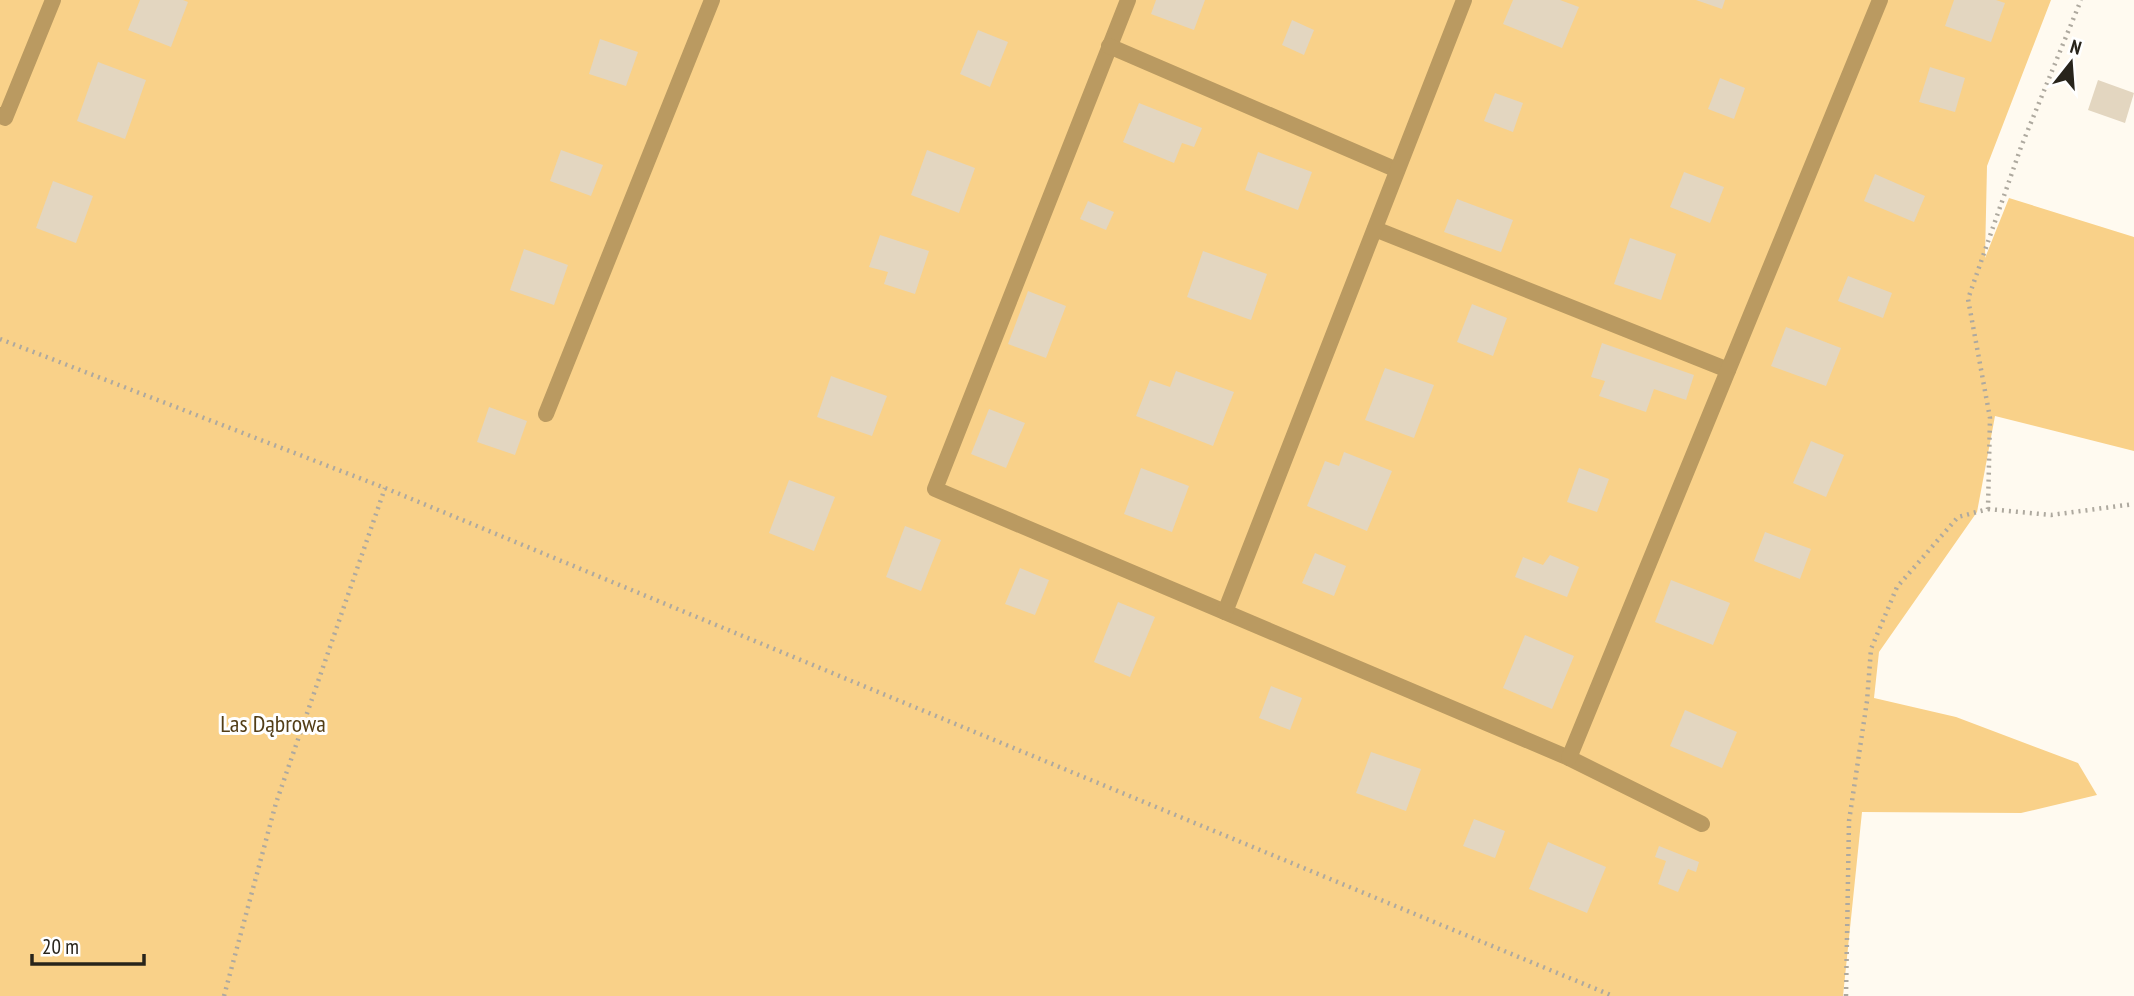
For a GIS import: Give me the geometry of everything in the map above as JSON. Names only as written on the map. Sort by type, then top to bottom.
[{"type":"lane","points":[[0,115],[5,118],[53,0]]},
{"type":"lane","points":[[546,414],[712,0]]},
{"type":"lane","points":[[1128,0],[935,489],[1569,758],[1702,824]]},
{"type":"lane","points":[[1225,612],[1464,0]]},
{"type":"lane","points":[[1569,758],[1880,0]]},
{"type":"lane","points":[[1110,46],[1398,170]]},
{"type":"lane","points":[[1375,229],[1728,370]]},
{"type":"path","points":[[1988,509],[1990,418],[1968,299],[2021,147],[2081,0]]},
{"type":"path","points":[[0,339],[385,488],[1613,996]]},
{"type":"path","points":[[223,996],[276,803],[385,488]]},
{"type":"path","points":[[1846,996],[1849,821],[1867,701],[1871,649],[1897,587],[1958,517],[1988,509],[2051,515],[2134,504]]},
{"type":"green space","name":"Las Dąbrowa","points":[[0,0],[2051,0],[1987,166],[1985,258],[2009,198],[2134,237],[2134,451],[1995,416],[1977,512],[1879,652],[1874,698],[1956,717],[2078,763],[2097,795],[2021,813],[1862,812],[1843,996],[0,996]]},
{"type":"building","points":[[140,0],[188,2],[171,47],[128,30]]},
{"type":"building","points":[[1156,0],[1205,0],[1194,30],[1151,14]]},
{"type":"building","points":[[1513,0],[1560,0],[1579,7],[1562,48],[1503,24]]},
{"type":"building","points":[[1696,0],[1725,0],[1722,9]]},
{"type":"building","points":[[1954,0],[1996,0],[2005,3],[1991,42],[1945,26]]},
{"type":"building","points":[[1292,20],[1314,30],[1304,55],[1282,45]]},
{"type":"building","points":[[978,30],[1008,42],[990,87],[960,74]]},
{"type":"building","points":[[600,39],[638,52],[626,86],[589,74]]},
{"type":"building","points":[[98,62],[146,80],[125,139],[77,121]]},
{"type":"building","points":[[1930,67],[1965,78],[1955,112],[1919,102]]},
{"type":"building","points":[[1720,78],[1745,88],[1734,119],[1708,109]]},
{"type":"building","points":[[2098,80],[2134,93],[2125,123],[2088,110]]},
{"type":"building","points":[[1495,93],[1523,103],[1513,132],[1484,121]]},
{"type":"building","points":[[1139,103],[1202,128],[1194,147],[1182,143],[1174,163],[1123,142]]},
{"type":"building","points":[[561,150],[603,165],[591,196],[550,181]]},
{"type":"building","points":[[927,150],[975,168],[959,213],[911,195]]},
{"type":"building","points":[[1258,152],[1312,172],[1298,210],[1245,190]]},
{"type":"building","points":[[1684,172],[1724,187],[1710,223],[1670,207]]},
{"type":"building","points":[[1875,174],[1925,196],[1914,222],[1864,201]]},
{"type":"building","points":[[53,181],[93,196],[76,243],[36,228]]},
{"type":"building","points":[[1457,199],[1513,220],[1501,252],[1444,232]]},
{"type":"building","points":[[1088,201],[1114,212],[1106,230],[1080,219]]},
{"type":"building","points":[[880,235],[929,251],[915,294],[884,284],[888,272],[869,267]]},
{"type":"building","points":[[1630,238],[1676,254],[1661,300],[1614,284]]},
{"type":"building","points":[[524,249],[568,265],[554,305],[510,290]]},
{"type":"building","points":[[1203,251],[1267,274],[1251,320],[1187,297]]},
{"type":"building","points":[[1848,276],[1892,293],[1883,318],[1838,301]]},
{"type":"building","points":[[1028,291],[1066,306],[1046,358],[1008,344]]},
{"type":"building","points":[[1472,304],[1507,318],[1493,356],[1457,342]]},
{"type":"building","points":[[1786,327],[1841,348],[1826,386],[1771,366]]},
{"type":"building","points":[[1602,343],[1694,375],[1686,400],[1654,389],[1646,412],[1599,396],[1605,381],[1591,377]]},
{"type":"building","points":[[1385,368],[1434,385],[1414,438],[1365,420]]},
{"type":"building","points":[[1176,371],[1234,392],[1213,446],[1136,416],[1150,380],[1170,387]]},
{"type":"building","points":[[831,376],[887,396],[872,436],[817,417]]},
{"type":"building","points":[[489,407],[527,421],[515,455],[477,442]]},
{"type":"building","points":[[989,409],[1025,423],[1006,468],[971,454]]},
{"type":"building","points":[[1811,441],[1844,455],[1826,497],[1793,483]]},
{"type":"building","points":[[1344,452],[1392,471],[1367,531],[1307,506],[1325,461],[1339,466]]},
{"type":"building","points":[[1141,468],[1189,486],[1172,532],[1124,514]]},
{"type":"building","points":[[1579,468],[1609,479],[1597,512],[1567,502]]},
{"type":"building","points":[[789,480],[835,497],[814,551],[769,533]]},
{"type":"building","points":[[905,526],[941,540],[921,591],[886,577]]},
{"type":"building","points":[[1765,532],[1811,549],[1800,579],[1754,561]]},
{"type":"building","points":[[1315,553],[1346,566],[1334,596],[1302,583]]},
{"type":"building","points":[[1550,555],[1579,567],[1567,597],[1515,577],[1523,557],[1543,565]]},
{"type":"building","points":[[1020,568],[1049,580],[1035,615],[1005,604]]},
{"type":"building","points":[[1671,580],[1730,603],[1713,645],[1655,622]]},
{"type":"building","points":[[1118,602],[1155,617],[1130,677],[1094,662]]},
{"type":"building","points":[[1525,635],[1574,656],[1552,709],[1503,688]]},
{"type":"building","points":[[1271,686],[1302,698],[1290,730],[1259,718]]},
{"type":"building","points":[[1685,710],[1737,732],[1722,768],[1670,746]]},
{"type":"building","points":[[1371,752],[1421,769],[1406,811],[1356,793]]},
{"type":"building","points":[[1474,819],[1505,831],[1495,858],[1463,846]]},
{"type":"building","points":[[1548,842],[1606,867],[1587,913],[1529,889]]},
{"type":"building","points":[[1659,846],[1699,862],[1696,872],[1688,869],[1678,892],[1658,884],[1666,861],[1655,857]]}]
